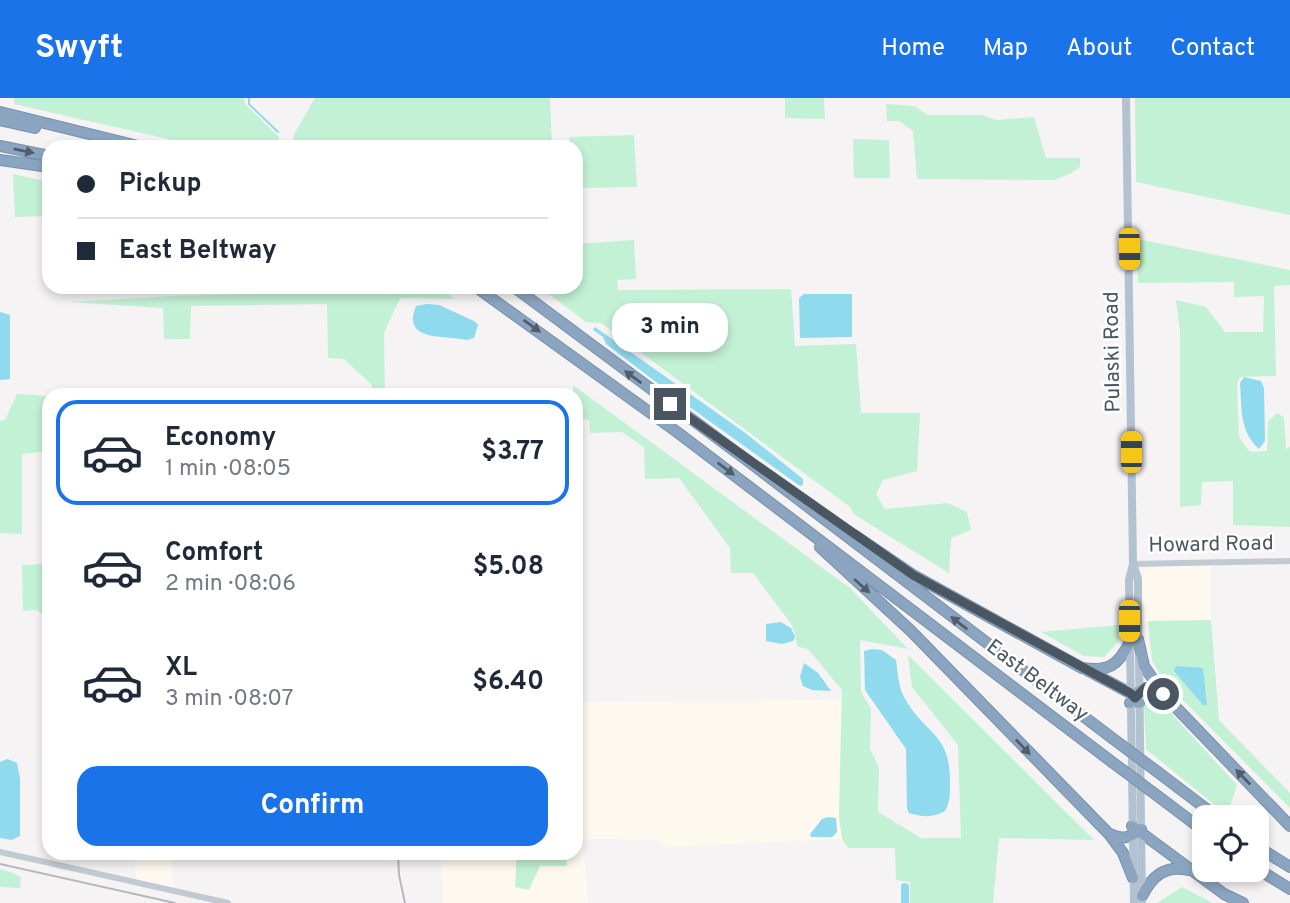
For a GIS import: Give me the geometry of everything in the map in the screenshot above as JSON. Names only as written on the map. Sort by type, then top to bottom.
[{"type":"highway","points":[[0,112],[114,140]]},
{"type":"highway","points":[[0,120],[95,140]]},
{"type":"highway","points":[[0,146],[42,155]]},
{"type":"highway","points":[[0,160],[42,166]]},
{"type":"highway","name":"East Beltway","points":[[486,294],[776,506],[1192,822]]},
{"type":"highway","name":"East Beltway","points":[[523,294],[748,460],[1201,805]]},
{"type":"highway","points":[[748,460],[913,575],[1135,698],[1145,688],[1163,694]]},
{"type":"highway","points":[[776,506],[911,631],[1109,834],[1123,853],[1133,878]]},
{"type":"highway","points":[[1082,667],[1099,670],[1112,665],[1121,658],[1134,640]]},
{"type":"highway","points":[[1134,640],[1144,666],[1163,694],[1290,826]]},
{"type":"highway","points":[[1109,834],[1119,838],[1137,831],[1192,870]]},
{"type":"highway","points":[[1269,854],[1290,867]]},
{"type":"highway","points":[[1139,900],[1156,874],[1179,868],[1192,871]]},
{"type":"highway","points":[[1269,876],[1290,889]]},
{"type":"highway","points":[[1208,882],[1243,903]]},
{"type":"main road","name":"Pulaski Road","points":[[1126,98],[1133,564],[1129,580],[1134,640],[1139,900]]},
{"type":"main road","name":"Pulaski Road","points":[[1137,831],[1133,878],[1139,900]]},
{"type":"street","name":"Howard Road","points":[[1133,564],[1290,561]]},
{"type":"street","points":[[0,852],[228,903]]},
{"type":"shaded area","points":[[1211,564],[1211,620],[1141,622],[1141,579],[1145,570],[1150,567]]},
{"type":"shaded area","points":[[841,700],[839,816],[842,839],[664,847],[657,840],[583,839],[583,702]]},
{"type":"shaded area","points":[[583,839],[588,903],[443,903],[441,860],[517,860],[515,887],[540,866],[567,865],[567,860],[583,860]]},
{"type":"shaded area","points":[[135,860],[172,860],[173,888],[136,880]]},
{"type":"green space","points":[[14,98],[244,98],[245,104],[279,137],[278,140],[172,140],[14,104]]},
{"type":"green space","points":[[315,98],[550,98],[552,140],[293,140]]},
{"type":"green space","points":[[785,98],[824,98],[825,119],[785,118]]},
{"type":"green space","points":[[1135,98],[1290,98],[1290,215],[1136,182]]},
{"type":"green space","points":[[886,104],[914,106],[928,115],[983,115],[996,120],[1034,117],[1046,158],[1080,158],[1080,167],[1054,180],[917,179],[913,131],[899,121],[887,121]]},
{"type":"green space","points":[[634,135],[637,187],[583,188],[583,140],[569,140],[569,137]]},
{"type":"green space","points":[[853,139],[889,140],[890,178],[854,178]]},
{"type":"green space","points":[[13,174],[42,180],[42,216],[15,217]]},
{"type":"green space","points":[[1137,239],[1290,270],[1290,285],[1274,286],[1276,376],[1240,377],[1237,384],[1239,437],[1250,452],[1267,451],[1268,422],[1277,413],[1284,417],[1286,449],[1290,447],[1290,527],[1233,525],[1233,481],[1202,482],[1201,505],[1180,507],[1180,331],[1176,300],[1206,307],[1225,332],[1263,332],[1264,296],[1234,297],[1234,282],[1138,283]]},
{"type":"green space","points":[[634,240],[636,279],[617,280],[618,290],[791,289],[795,346],[856,344],[861,413],[920,413],[917,471],[883,480],[876,494],[885,509],[948,503],[967,512],[971,530],[951,538],[949,573],[855,515],[850,507],[601,323],[586,322],[549,294],[583,294],[583,244]]},
{"type":"green space","points":[[448,294],[455,299],[400,298],[384,333],[385,388],[372,388],[344,359],[328,358],[327,304],[191,306],[190,339],[164,339],[163,308],[69,302],[174,296]]},
{"type":"green space","points":[[583,392],[850,588],[908,649],[860,640],[861,692],[871,709],[870,749],[879,767],[878,812],[921,838],[961,838],[958,745],[912,687],[908,655],[1094,840],[999,838],[993,903],[910,903],[910,882],[896,880],[895,848],[848,848],[842,839],[839,816],[842,690],[808,649],[798,647],[792,625],[753,573],[731,573],[730,548],[679,478],[645,479],[644,447],[622,432],[590,433],[589,420],[583,419]]},
{"type":"green space","points":[[17,394],[42,396],[42,452],[22,454],[22,534],[0,533],[0,421],[5,420]]},
{"type":"green space","points":[[42,564],[42,614],[37,610],[23,611],[22,565]]},
{"type":"green space","points":[[1211,620],[1219,720],[1290,793],[1290,808],[1162,679],[1152,660],[1148,621]]},
{"type":"green space","points":[[1118,625],[1118,642],[1104,657],[1084,656],[1041,632]]},
{"type":"green space","points":[[1157,698],[1237,785],[1230,805],[1215,805],[1146,749],[1144,705],[1150,699]]},
{"type":"green space","points":[[517,860],[566,860],[567,866],[540,866],[529,890],[515,887]]},
{"type":"green space","points":[[0,869],[21,877],[20,888],[0,887]]},
{"type":"green space","points":[[1182,887],[1211,902],[1212,903],[1157,903]]},
{"type":"water","points":[[804,294],[852,294],[852,337],[800,338],[799,298]]},
{"type":"water","points":[[439,305],[474,321],[478,325],[474,338],[467,340],[437,337],[419,331],[414,326],[413,318],[416,306]]},
{"type":"water","points":[[0,312],[10,315],[10,379],[0,380]]},
{"type":"water","points":[[595,327],[744,432],[803,479],[803,485],[800,486],[673,395],[606,344],[603,337],[593,330]]},
{"type":"water","points":[[1244,377],[1261,381],[1264,388],[1265,441],[1259,449],[1248,435],[1243,419],[1240,383]]},
{"type":"water","points":[[781,622],[791,628],[795,637],[793,641],[782,644],[766,641],[766,624]]},
{"type":"water","points":[[882,650],[896,660],[899,684],[904,697],[920,720],[935,735],[946,754],[950,795],[945,811],[941,813],[927,816],[909,813],[906,749],[865,690],[864,651]]},
{"type":"water","points":[[804,663],[818,673],[831,691],[812,690],[803,686],[800,677]]},
{"type":"water","points":[[1176,666],[1203,668],[1207,705],[1203,705],[1174,671]]},
{"type":"water","points":[[7,759],[17,763],[20,778],[20,836],[12,840],[0,838],[0,762]]},
{"type":"water","points":[[836,818],[837,832],[832,837],[811,837],[810,834],[822,819]]},
{"type":"waterway","points":[[249,98],[249,104],[278,132]]},
{"type":"waterway","points":[[905,887],[905,903]]},
{"type":"railway","points":[[398,860],[405,903]]},
{"type":"railway","points":[[0,864],[175,903]]},
{"type":"route","points":[[670,404],[913,575],[1135,698],[1145,688],[1163,694]]}]
